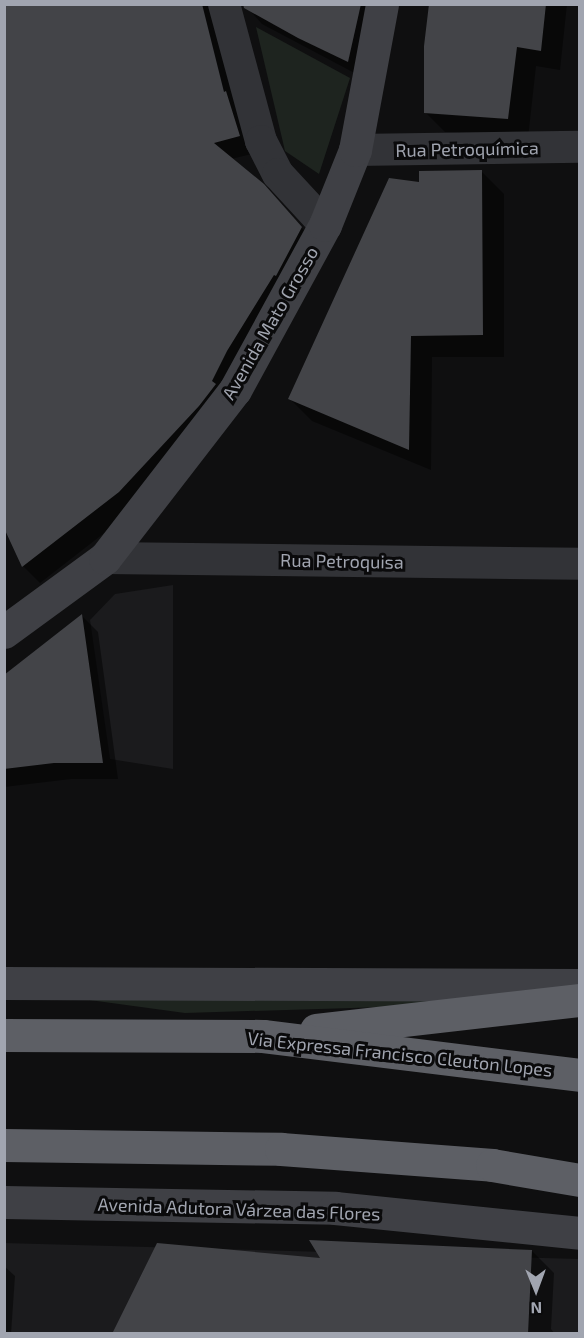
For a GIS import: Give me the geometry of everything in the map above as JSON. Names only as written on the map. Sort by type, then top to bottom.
[{"type":"highway","points":[[263,1036],[579,1000]]},
{"type":"highway","name":"Via Expressa Francisco Cleuton Lopes","points":[[4,1035],[263,1036],[579,1075]]},
{"type":"highway","points":[[4,1144],[281,1149],[492,1165],[579,1180]]},
{"type":"street","points":[[224,4],[261,141],[278,174],[325,225]]},
{"type":"street","name":"Avenida Mato Grosso","points":[[7,622],[105,558],[235,390],[325,225],[355,150],[382,4]]},
{"type":"street","name":"Rua Petroquímica","points":[[355,150],[579,147]]},
{"type":"street","name":"Rua Petroquisa","points":[[105,558],[579,564]]},
{"type":"street","points":[[4,983],[579,985]]},
{"type":"street","name":"Avenida Adutora Várzea das Flores","points":[[4,1202],[335,1208],[579,1233]]},
{"type":"shaded area","points":[[256,27],[350,78],[319,174],[285,151]]},
{"type":"shaded area","points":[[173,585],[173,769],[110,759],[90,620],[115,594]]},
{"type":"shaded area","points":[[445,995],[450,1005],[185,1013],[60,996]]},
{"type":"shaded area","points":[[4,1243],[579,1259],[579,1333],[5,1333]]},
{"type":"building","points":[[4,4],[202,4],[224,92],[226,91],[240,136],[214,143],[264,184],[302,227],[276,276],[274,275],[227,351],[212,381],[216,384],[199,406],[119,492],[22,567],[4,528]]},
{"type":"building","points":[[243,4],[361,4],[348,62],[298,38],[244,8]]},
{"type":"building","points":[[429,4],[546,4],[541,51],[517,47],[508,119],[424,113],[424,46]]},
{"type":"building","points":[[482,170],[483,335],[411,336],[409,450],[288,399],[389,178],[419,182],[419,171]]},
{"type":"building","points":[[82,614],[103,763],[54,763],[4,769],[4,675]]},
{"type":"building","points":[[309,1240],[532,1250],[528,1334],[112,1334],[157,1243],[320,1258]]}]
